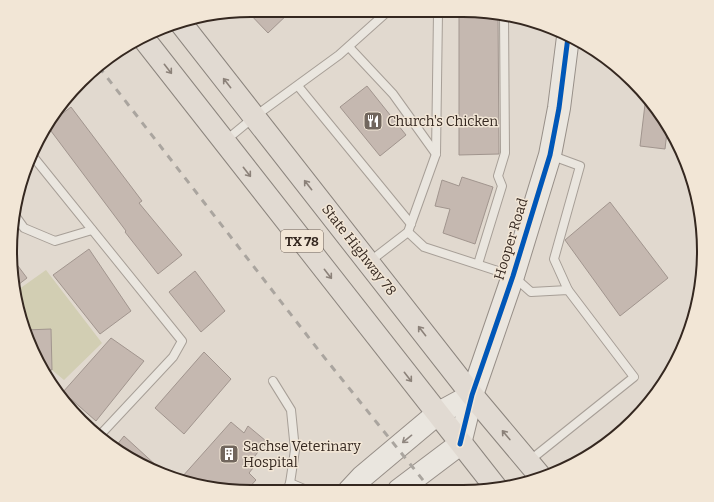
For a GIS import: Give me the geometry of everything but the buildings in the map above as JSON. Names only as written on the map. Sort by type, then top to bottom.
[{"type":"main road","name":"State Highway 78","points":[[184,27],[472,395],[534,469]]},
{"type":"main road","name":"TX 78","points":[[146,42],[491,483]]},
{"type":"street","name":"Hooper Road","points":[[460,444],[472,395],[513,276],[550,155],[559,108],[567,42]]},
{"type":"street","points":[[355,485],[437,414],[472,395]]},
{"type":"street","points":[[406,485],[460,444]]},
{"type":"lane","points":[[224,142],[254,117],[349,47],[382,17]]},
{"type":"lane","points":[[368,262],[409,228],[436,154],[438,17]]},
{"type":"lane","points":[[478,264],[502,186],[498,176],[505,152],[504,20]]},
{"type":"lane","points":[[349,47],[392,94],[436,154]]},
{"type":"lane","points":[[298,86],[424,247],[513,276],[531,292],[568,290]]},
{"type":"lane","points":[[534,469],[634,377],[568,290],[554,259],[580,166],[550,155]]},
{"type":"lane","points":[[36,160],[182,341],[173,357],[103,432]]},
{"type":"lane","points":[[19,221],[24,228],[55,241],[92,230]]},
{"type":"lane","points":[[273,381],[291,410],[295,450],[290,483],[295,485]]},
{"type":"shaded area","points":[[46,270],[102,343],[64,380],[52,370],[51,330],[31,330],[20,289]]},
{"type":"railway","points":[[102,71],[320,352],[427,485]]},
{"type":"cycle path","points":[[460,444],[472,395],[513,276],[550,155],[559,108],[567,42]]},
{"type":"place","name":"Church's Chicken","points":[[373,121]]},
{"type":"place","name":"Sachse Veterinary Hospital","points":[[229,454]]}]
